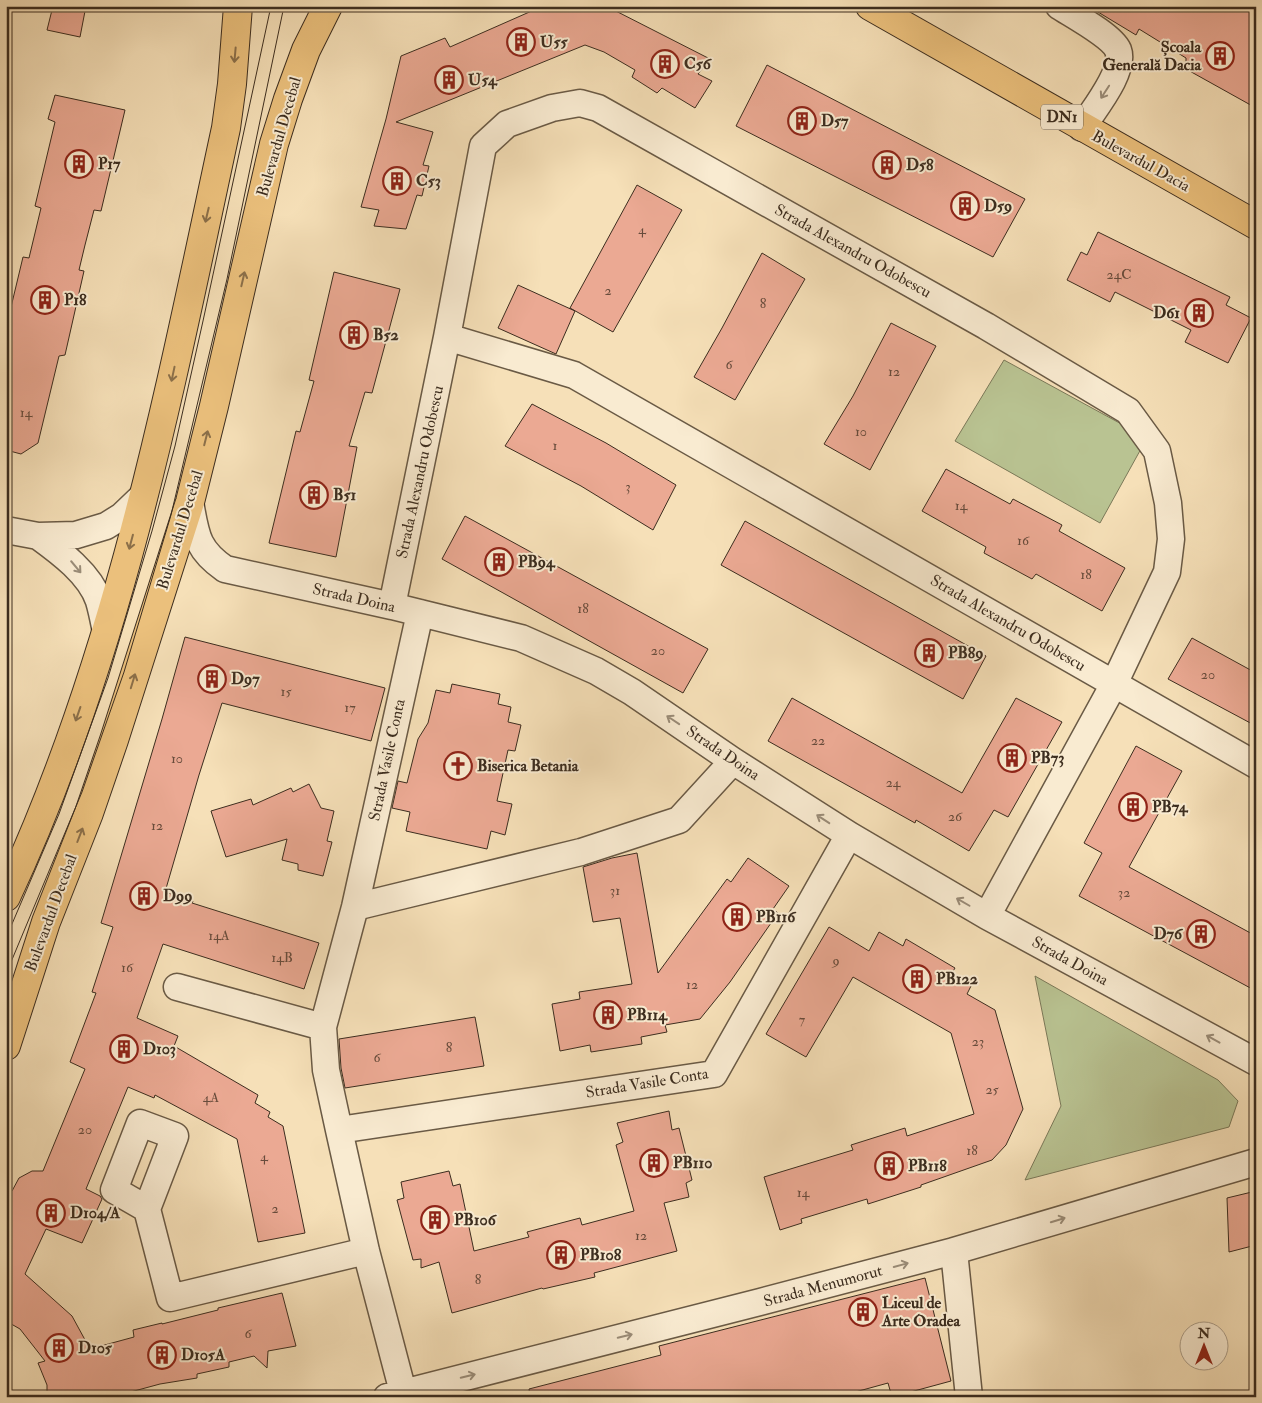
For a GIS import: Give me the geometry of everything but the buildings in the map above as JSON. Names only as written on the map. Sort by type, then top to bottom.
[{"type":"main road","points":[[6,897],[24,860],[58,773],[106,632],[144,495],[170,391],[226,128],[232,84],[238,6]]},
{"type":"main road","name":"Bulevardul Decebal","points":[[6,1046],[46,922],[89,813],[114,740],[190,502],[274,144],[306,50],[328,6]]},
{"type":"main road","name":"Bulevardul Dacia","points":[[870,6],[1256,226]]},
{"type":"street","points":[[1059,6],[1106,36],[1118,50],[1119,66],[1113,80],[1082,128]]},
{"type":"street","name":"Strada Alexandru Odobescu","points":[[392,606],[484,146],[507,124],[552,108],[580,104],[598,108],[986,326],[1128,411],[1157,451],[1168,502],[1171,539],[1167,572],[1114,684],[987,916]]},
{"type":"street","name":"Strada Alexandru Odobescu","points":[[447,337],[574,375],[1256,765]]},
{"type":"street","points":[[6,530],[38,536],[76,536],[106,526],[122,516],[144,495]]},
{"type":"street","name":"Strada Doina","points":[[190,502],[196,534],[202,548],[212,560],[225,569],[392,606],[521,638],[580,664],[632,692],[733,761],[849,835],[987,916],[1256,1062]]},
{"type":"street","points":[[38,536],[69,560],[85,578],[99,599],[106,632]]},
{"type":"street","name":"Strada Vasile Conta","points":[[395,1395],[366,1251],[326,1070],[322,1027],[355,907],[420,613]]},
{"type":"street","points":[[355,907],[581,852],[679,820],[733,761]]},
{"type":"street","name":"Strada Vasile Conta","points":[[339,1130],[714,1074],[849,835]]},
{"type":"street","points":[[177,987],[322,1027]]},
{"type":"street","name":"Strada Menumorut","points":[[395,1395],[954,1251],[1255,1161]]},
{"type":"street","points":[[147,1209],[170,1298],[366,1251]]},
{"type":"street","points":[[954,1251],[969,1397]]},
{"type":"green space","points":[[1004,360],[1147,438],[1100,523],[955,441]]},
{"type":"green space","points":[[1035,976],[1218,1080],[1238,1101],[1229,1127],[1025,1180],[1061,1106]]},
{"type":"tram line","points":[[6,938],[59,814],[108,678],[152,531],[175,446],[271,6]]},
{"type":"tram line","points":[[6,974],[82,792],[124,672],[171,515],[227,279],[284,6]]},
{"type":"place","name":"U55","points":[[521,42]]},
{"type":"place","name":"Școala Generală Dacia","points":[[1220,56]]},
{"type":"place","name":"C56","points":[[665,64]]},
{"type":"place","name":"U54","points":[[449,80]]},
{"type":"place","name":"D57","points":[[802,121]]},
{"type":"place","name":"P17","points":[[79,164]]},
{"type":"place","name":"D58","points":[[887,165]]},
{"type":"place","name":"C53","points":[[397,181]]},
{"type":"place","name":"D59","points":[[965,206]]},
{"type":"place","name":"P18","points":[[45,300]]},
{"type":"place","name":"D61","points":[[1199,313]]},
{"type":"place","name":"B52","points":[[354,335]]},
{"type":"place","name":"B51","points":[[314,495]]},
{"type":"place","name":"PB94","points":[[499,562]]},
{"type":"place","name":"PB89","points":[[929,653]]},
{"type":"place","name":"D97","points":[[212,679]]},
{"type":"place","name":"PB73","points":[[1012,758]]},
{"type":"place","name":"Biserica Betania","points":[[458,766]]},
{"type":"place","name":"PB74","points":[[1133,807]]},
{"type":"place","name":"D99","points":[[144,896]]},
{"type":"place","name":"PB116","points":[[737,917]]},
{"type":"place","name":"D76","points":[[1201,934]]},
{"type":"place","name":"PB122","points":[[917,979]]},
{"type":"place","name":"PB114","points":[[608,1015]]},
{"type":"place","name":"D103","points":[[124,1049]]},
{"type":"place","name":"PB110","points":[[654,1163]]},
{"type":"place","name":"PB118","points":[[889,1166]]},
{"type":"place","name":"D104/A","points":[[51,1213]]},
{"type":"place","name":"PB106","points":[[435,1220]]},
{"type":"place","name":"PB108","points":[[561,1255]]},
{"type":"place","name":"Liceul de Arte Oradea","points":[[863,1312]]},
{"type":"place","name":"D105","points":[[59,1348]]},
{"type":"place","name":"D105A","points":[[162,1355]]}]
